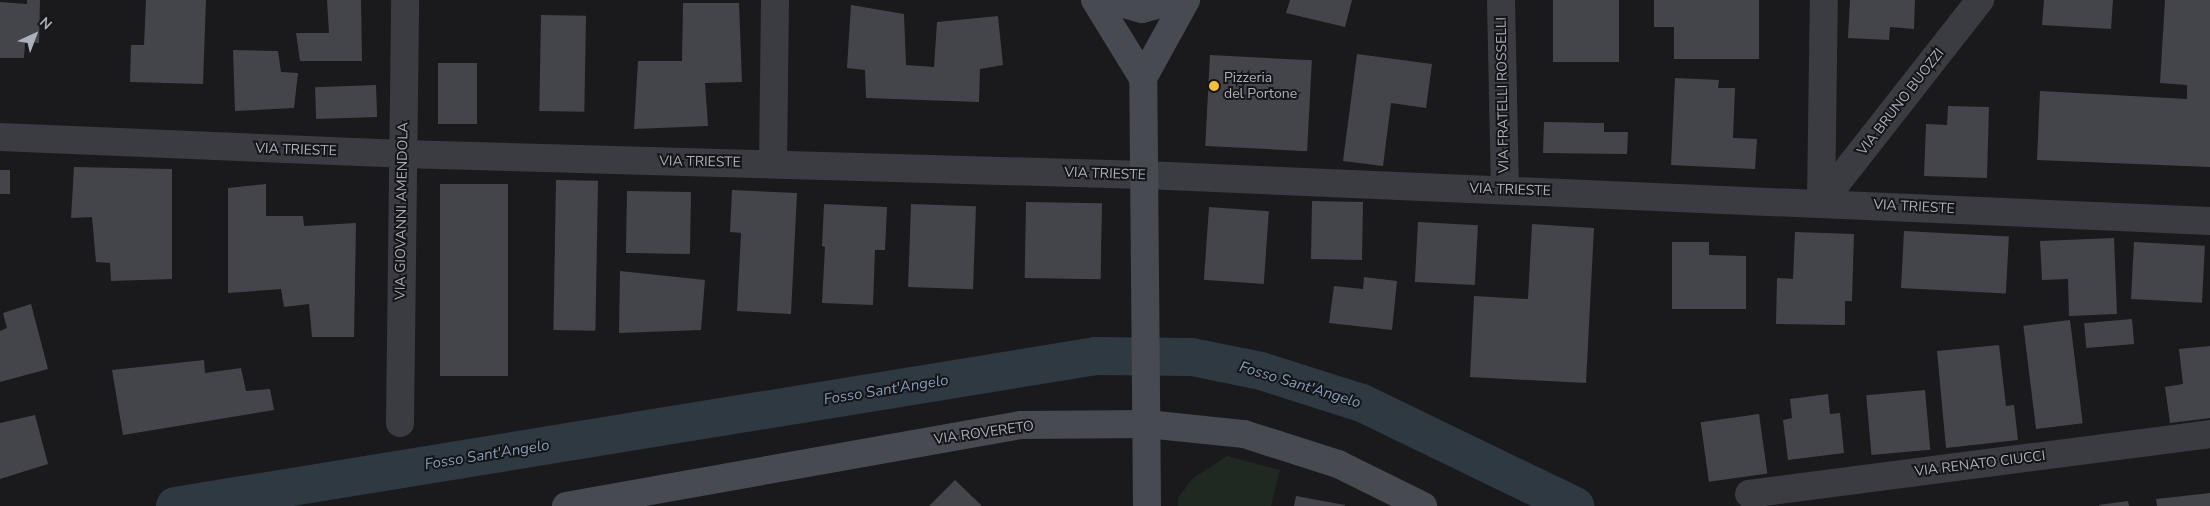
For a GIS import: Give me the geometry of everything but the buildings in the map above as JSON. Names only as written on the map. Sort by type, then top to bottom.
[{"type":"street","name":"VIA GIOVANNI AMENDOLA","points":[[400,423],[405,0]]},
{"type":"street","points":[[773,164],[775,0]]},
{"type":"street","points":[[1095,0],[1143,78]]},
{"type":"street","points":[[1110,0],[1142,9],[1176,0]]},
{"type":"street","points":[[1147,506],[1143,78],[1186,0]]},
{"type":"street","name":"VIA FRATELLI ROSSELLI","points":[[1501,0],[1505,190]]},
{"type":"street","points":[[1822,203],[1824,0]]},
{"type":"street","name":"VIA BRUNO BUOZZI","points":[[1822,203],[1980,0]]},
{"type":"street","name":"VIA TRIESTE","points":[[0,137],[403,154],[1145,175],[2210,221]]},
{"type":"street","name":"VIA ROVERETO","points":[[566,506],[1021,425],[1146,424],[1244,434],[1338,464],[1423,506]]},
{"type":"street","name":"VIA RENATO CIUCCI","points":[[1750,494],[2210,434]]},
{"type":"shaded area","points":[[1227,456],[1280,470],[1271,506],[1178,506],[1178,498],[1192,479]]},
{"type":"waterway","name":"Fosso Sant'Angelo","points":[[175,506],[1096,356],[1192,357],[1261,371],[1362,403],[1575,506]]},
{"type":"place","name":"Pizzeria del Portone","points":[[1214,86]]}]
